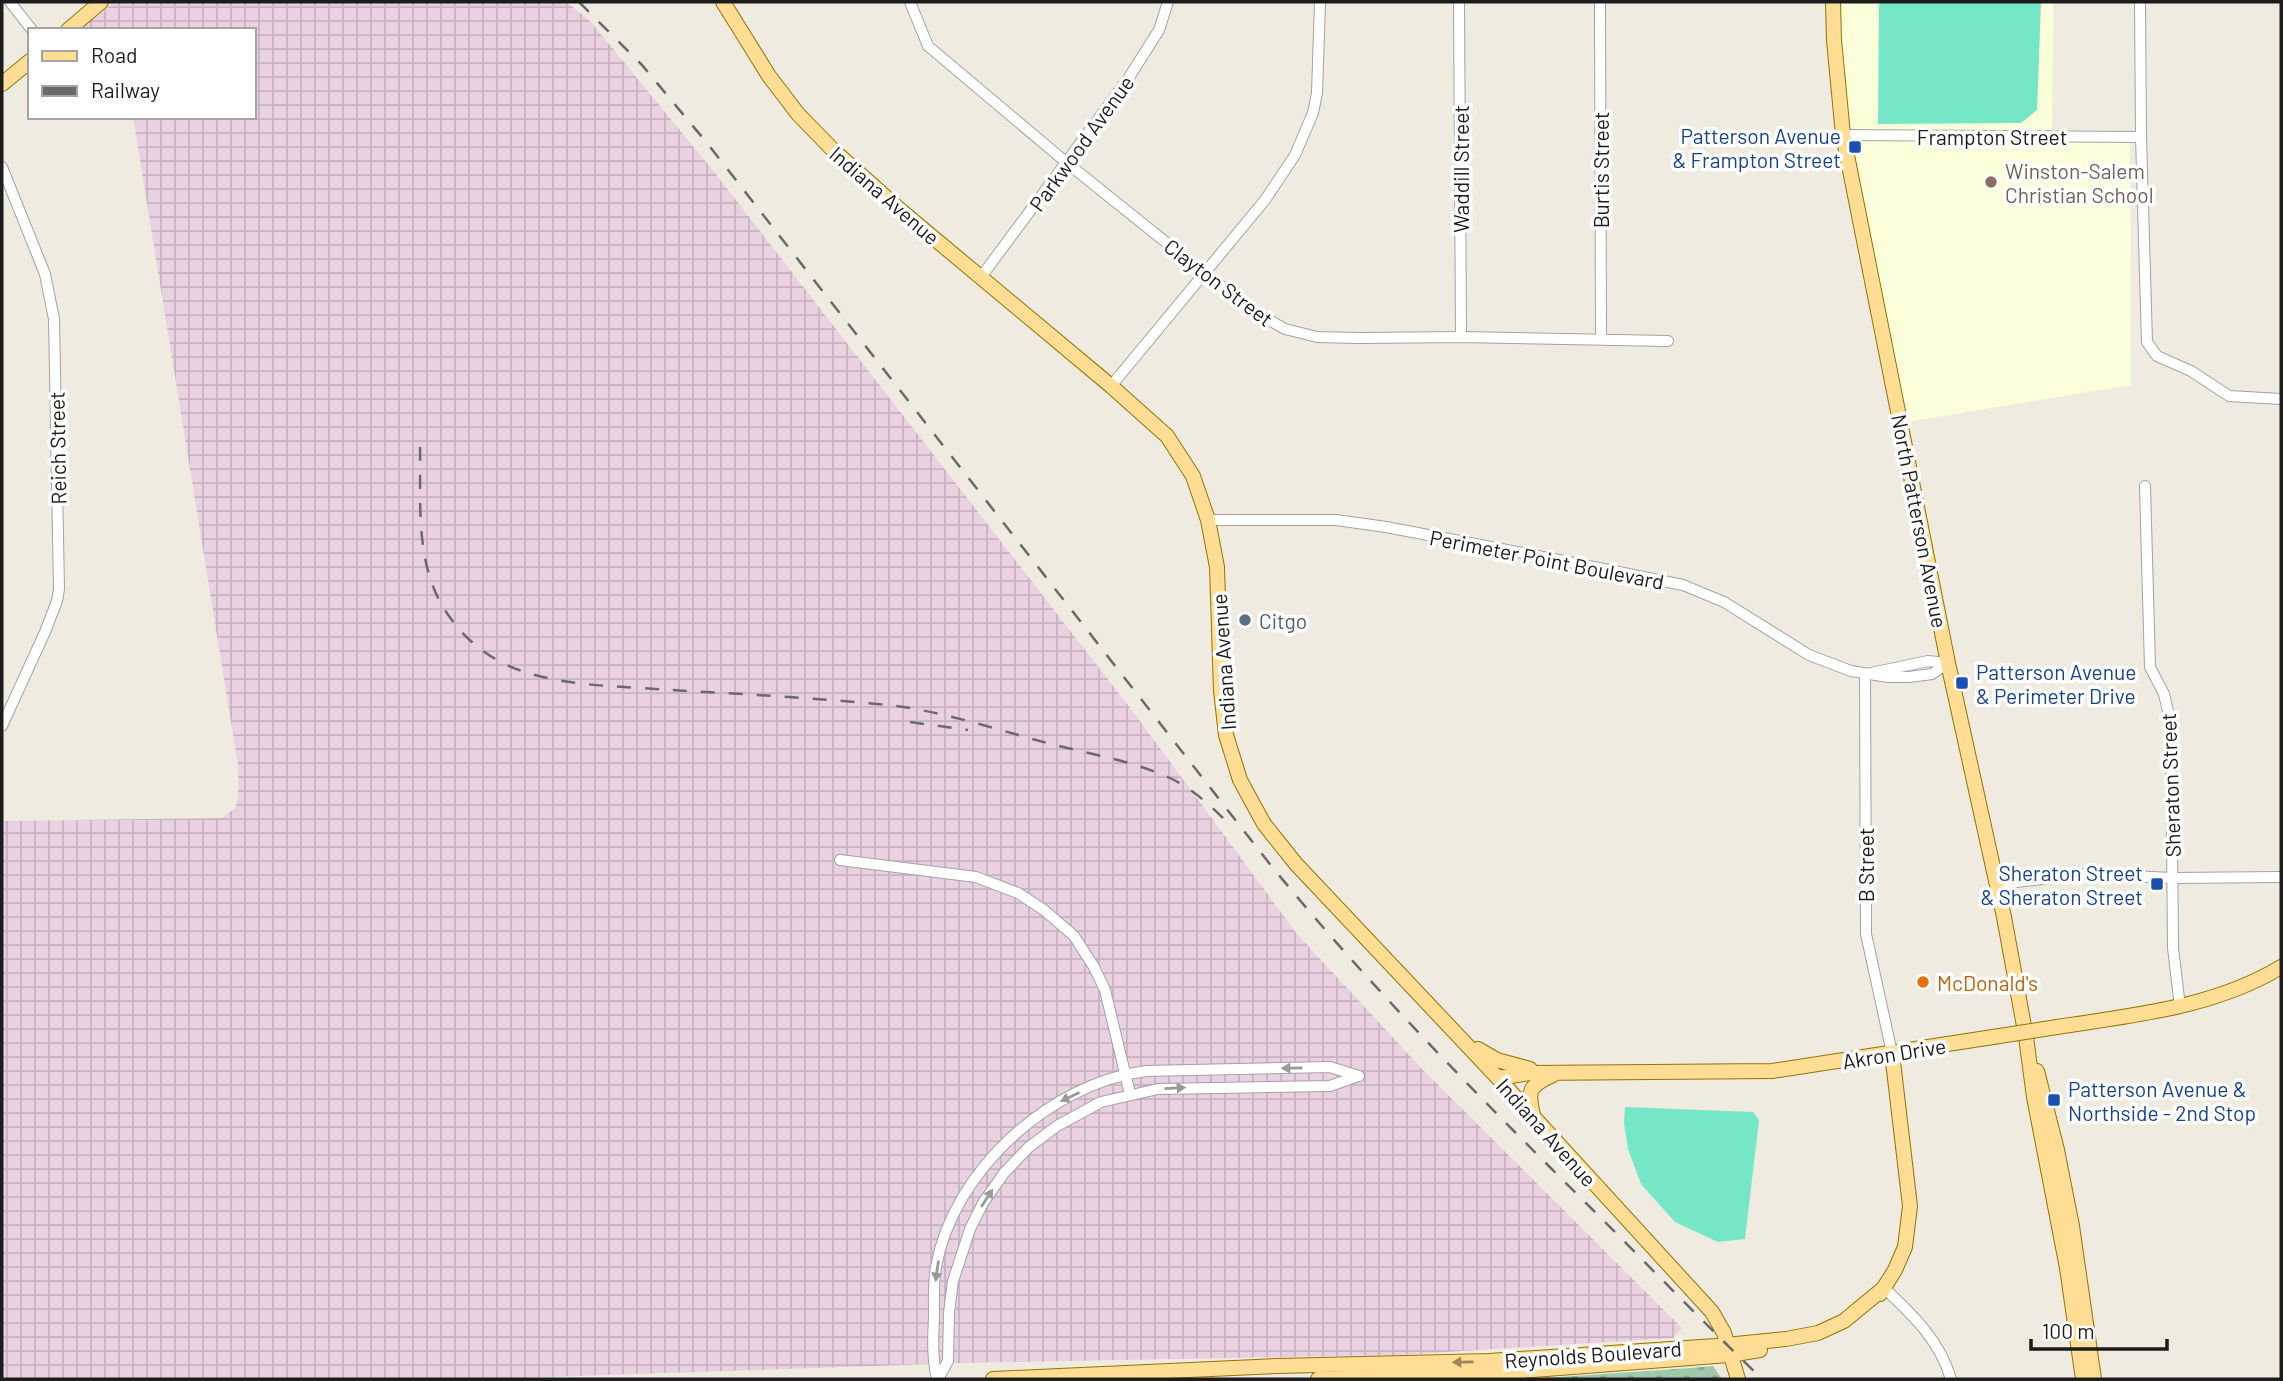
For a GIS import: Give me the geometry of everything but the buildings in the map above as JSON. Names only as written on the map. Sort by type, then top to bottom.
[{"type":"main road","points":[[70,28],[101,2]]},
{"type":"main road","name":"Indiana Avenue","points":[[723,2],[769,76],[798,114],[832,149],[1167,436],[1193,476],[1208,520],[1217,567],[1221,691],[1225,724],[1240,780],[1264,824],[1296,864],[1498,1078],[1712,1312],[1724,1333],[1738,1379]]},
{"type":"main road","name":"North Patterson Avenue","points":[[1833,2],[1843,135],[1948,663],[1998,884],[2026,1037],[2034,1097],[2067,1268],[2082,1379]]},
{"type":"main road","points":[[2,84],[28,63]]},
{"type":"main road","name":"Akron Drive","points":[[1498,1078],[1516,1074],[1551,1073],[1772,1071],[2180,1007],[2234,991],[2281,967]]},
{"type":"main road","points":[[1456,1033],[1493,1059],[1551,1073]]},
{"type":"main road","name":"North Patterson Avenue","points":[[2026,1037],[2045,1096],[2057,1150],[2094,1379]]},
{"type":"main road","name":"Reynolds Boulevard","points":[[1318,1379],[1495,1373],[1821,1342],[1849,1329],[1871,1309],[1905,1247],[1910,1206],[1892,1053]]},
{"type":"main road","points":[[1534,1117],[1531,1090],[1551,1073]]},
{"type":"main road","name":"Reynolds Boulevard","points":[[993,1379],[1728,1350]]},
{"type":"street","points":[[9,2],[30,28]]},
{"type":"street","name":"Clayton Street","points":[[910,2],[928,47],[1067,163],[1203,272],[1273,324],[1301,334],[1359,338],[1668,341]]},
{"type":"street","name":"Parkwood Avenue","points":[[981,277],[1149,48],[1159,30],[1168,2]]},
{"type":"street","points":[[1111,386],[1265,200],[1284,173],[1304,136],[1317,93],[1320,2]]},
{"type":"street","name":"Waddill Street","points":[[1459,2],[1461,337]]},
{"type":"street","name":"Burtis Street","points":[[1600,2],[1601,339]]},
{"type":"street","points":[[2140,2],[2147,342],[2157,356],[2191,371],[2229,396],[2281,399]]},
{"type":"street","name":"Frampton Street","points":[[1843,135],[2141,137]]},
{"type":"street","name":"Reich Street","points":[[2,167],[45,274],[54,319],[59,589],[45,632],[2,726]]},
{"type":"street","name":"Sheraton Street","points":[[2146,486],[2150,667],[2164,694],[2171,724],[2173,948],[2180,1007]]},
{"type":"street","name":"Perimeter Point Boulevard","points":[[1208,520],[1353,522],[1683,585],[1724,602],[1809,655],[1834,666],[1865,674],[1909,677],[1931,674],[1948,663]]},
{"type":"street","name":"B Street","points":[[1865,674],[1866,934],[1892,1053]]},
{"type":"street","points":[[840,860],[976,877],[1018,893],[1044,910],[1074,936],[1105,990],[1130,1094]]},
{"type":"street","name":"Sheraton Street","points":[[1998,884],[2086,874],[2173,878]]},
{"type":"street","points":[[2173,878],[2281,877]]},
{"type":"street","points":[[1330,1067],[1359,1076],[1330,1086],[1158,1089],[1101,1102],[1057,1126],[1004,1173],[983,1203],[970,1229],[953,1281],[947,1361],[937,1379],[932,1362],[936,1268],[959,1202],[1001,1147],[1022,1127],[1062,1100],[1125,1074],[1146,1071],[1330,1067]]},
{"type":"street","points":[[1884,1288],[1917,1319],[1934,1341],[1951,1379]]},
{"type":"shaded area","points":[[115,2],[566,2],[590,21],[711,168],[1134,713],[1297,934],[1423,1070],[1682,1328],[1673,1338],[1398,1355],[963,1363],[489,1379],[2,1379],[2,821],[222,818],[235,808],[238,799],[238,765],[133,119],[256,119],[256,28],[86,28],[84,25]]},
{"type":"shaded area","name":"Winston-Salem Christian School","points":[[1833,2],[2053,2],[2052,136],[2130,137],[2131,385],[1900,423],[1861,227]]},
{"type":"green space","points":[[1879,2],[2041,2],[2037,110],[2021,123],[1878,124]]},
{"type":"green space","points":[[1625,1107],[1753,1112],[1759,1120],[1745,1239],[1718,1242],[1675,1222],[1641,1184],[1628,1149],[1624,1123]]},
{"type":"green space","points":[[1713,1366],[1722,1379],[1529,1379],[1690,1368]]},
{"type":"railway","points":[[579,2],[642,65],[707,143],[1307,909],[1386,998],[1468,1084],[1762,1379]]},
{"type":"railway","points":[[420,447],[422,534],[430,577],[438,597],[449,616],[471,641],[509,666],[537,676],[594,685],[834,700],[928,712],[1112,758],[1159,773],[1189,789],[1228,823]]},
{"type":"railway","points":[[910,722],[968,730]]},
{"type":"place","name":"Patterson Avenue & Frampton Street","points":[[1855,147]]},
{"type":"place","name":"Winston-Salem Christian School","points":[[1991,182]]},
{"type":"place","name":"Citgo","points":[[1245,620]]},
{"type":"place","name":"Patterson Avenue & Perimeter Drive","points":[[1962,683]]},
{"type":"place","name":"Sheraton Street & Sheraton Street","points":[[2157,884]]},
{"type":"place","name":"McDonald's","points":[[1923,982]]},
{"type":"place","name":"Patterson Avenue & Northside - 2nd Stop","points":[[2054,1100]]}]
